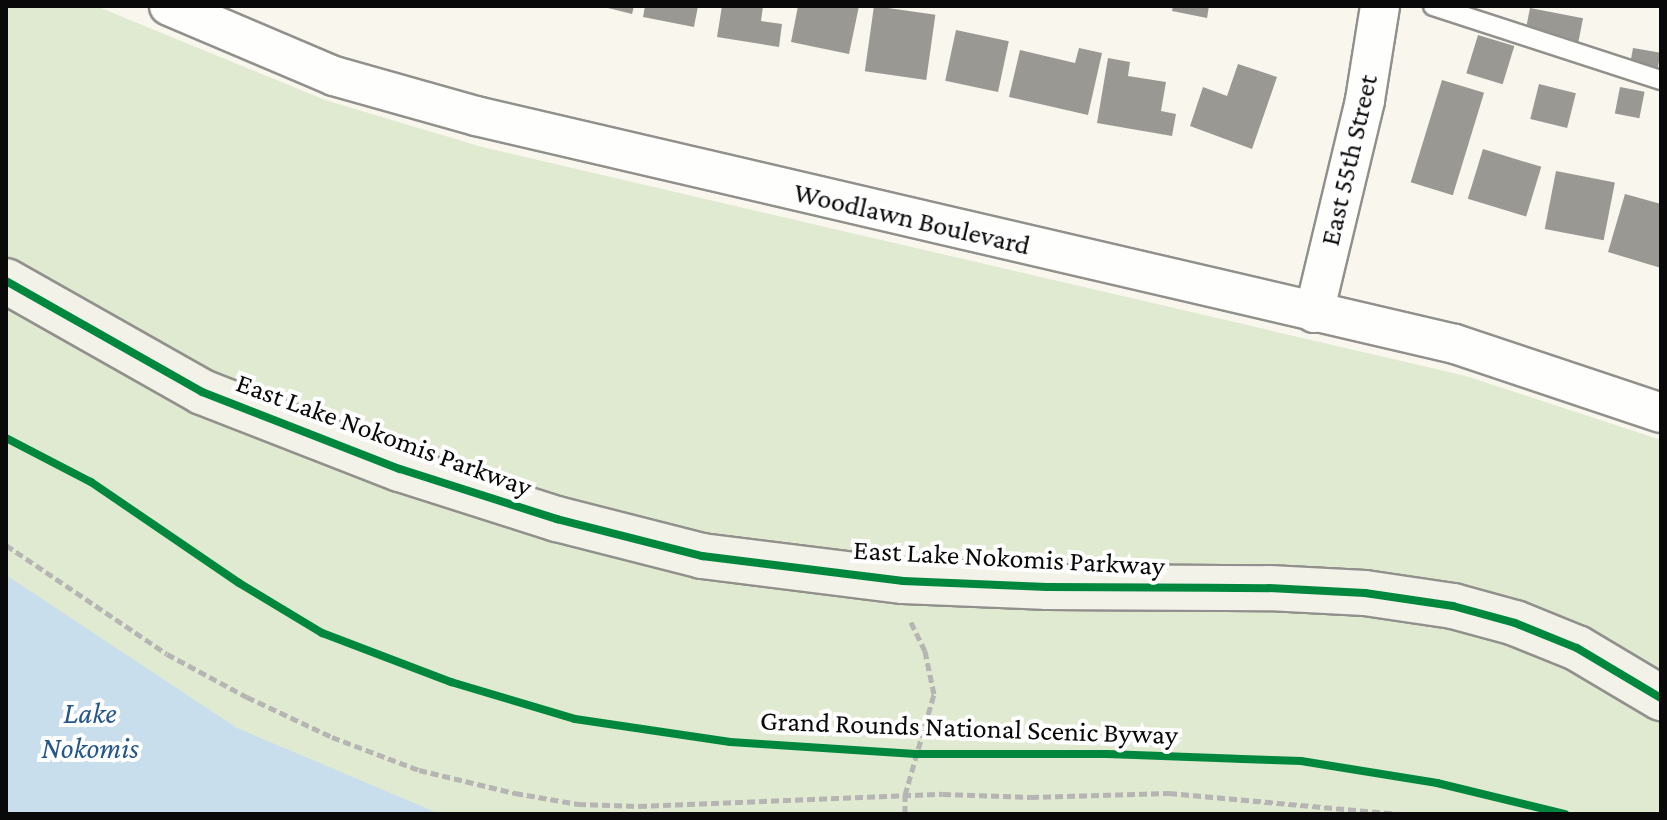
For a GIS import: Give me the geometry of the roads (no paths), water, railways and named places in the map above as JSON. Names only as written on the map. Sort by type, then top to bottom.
[{"type":"street","name":"East 55th Street","points":[[1314,313],[1365,100],[1380,6]]},
{"type":"street","name":"Woodlawn Boulevard","points":[[189,10],[334,76],[476,116],[1455,344],[1661,413]]},
{"type":"street","name":"East Lake Nokomis Parkway","points":[[6,281],[202,392],[400,469],[557,519],[702,556],[903,581],[1047,587],[1269,588],[1365,593],[1453,606],[1515,623],[1577,648],[1661,698]]},
{"type":"lane","points":[[1433,6],[1661,80]]},
{"type":"water","name":"Lake Nokomis","points":[[6,575],[237,728],[440,814],[6,814]]}]
